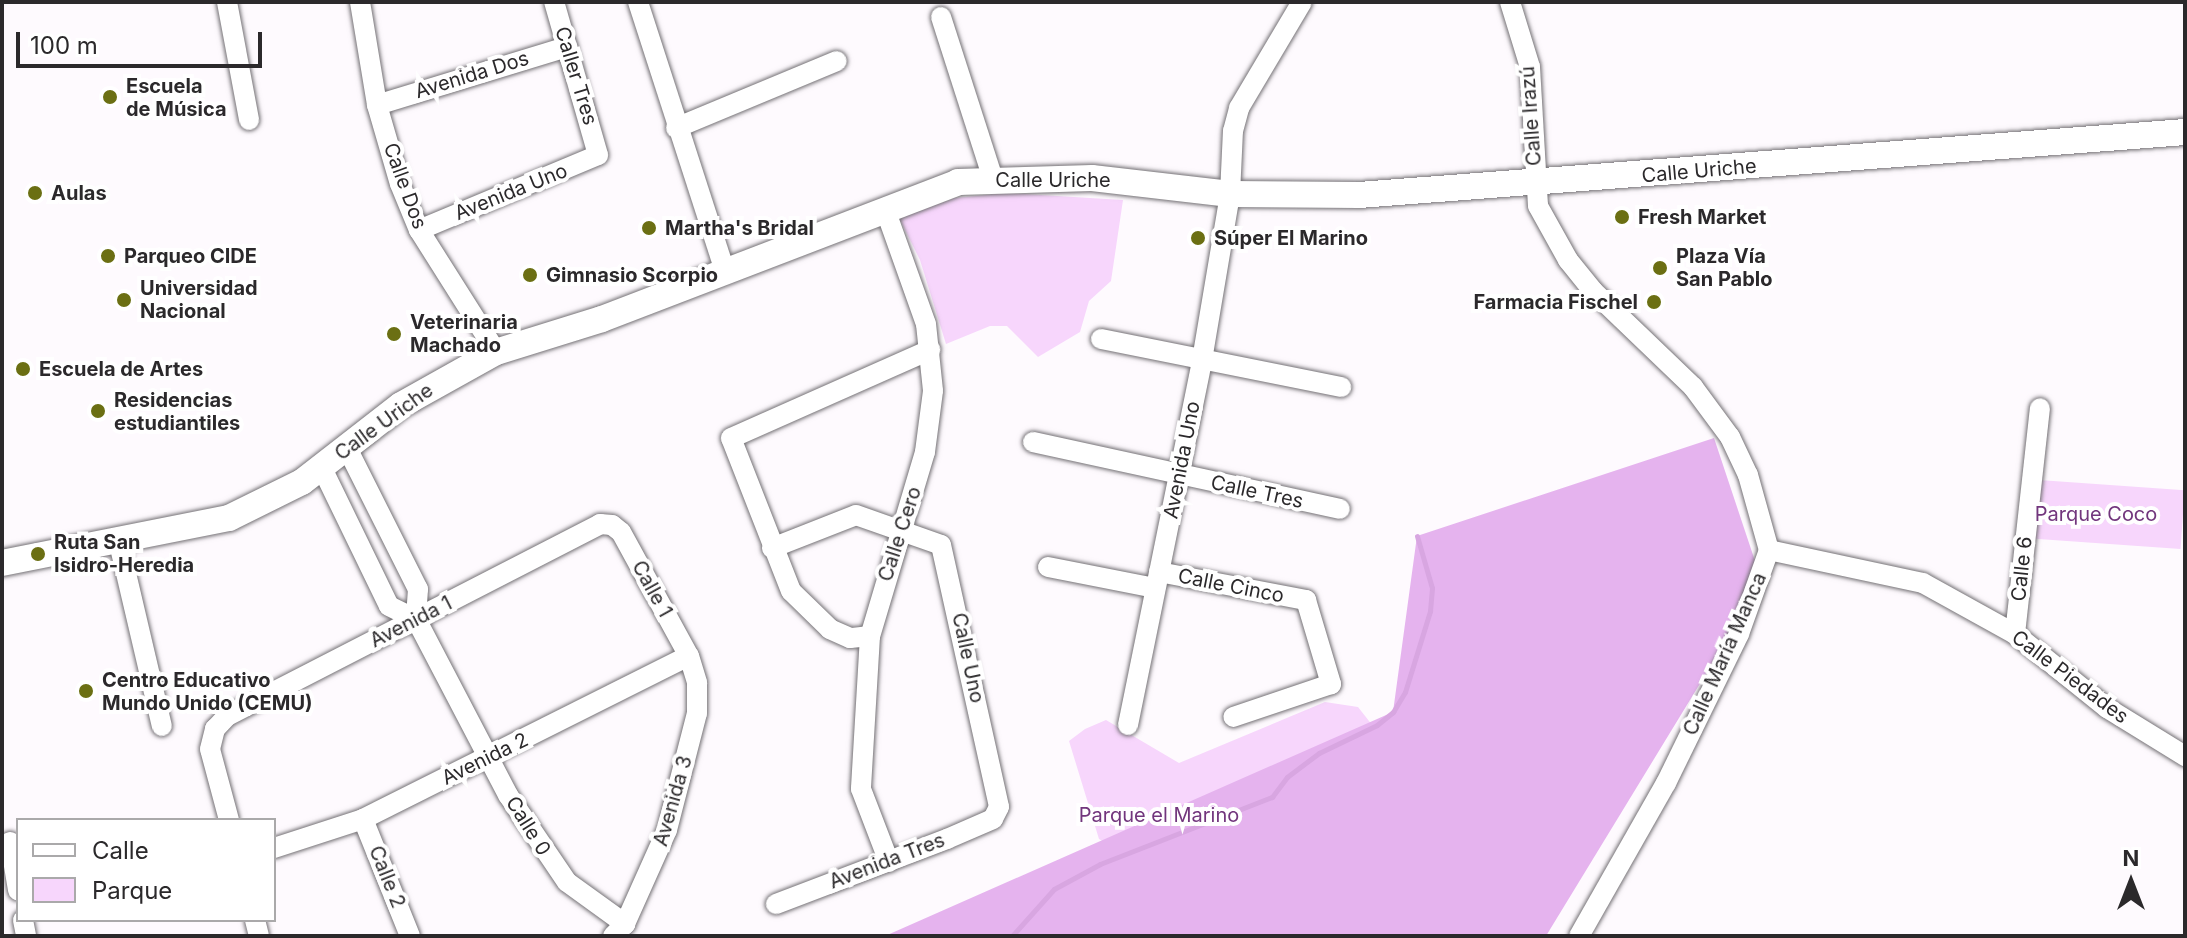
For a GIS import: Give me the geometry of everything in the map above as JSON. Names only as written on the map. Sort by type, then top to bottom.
[{"type":"main road","name":"Calle Uriche","points":[[2,563],[229,518],[276,498],[322,468],[401,405],[496,352],[725,272],[958,182],[993,179],[1131,180],[1230,194],[1311,197],[1535,185],[2185,132]]},
{"type":"street","points":[[227,2],[249,120]]},
{"type":"street","name":"Calle Dos","points":[[360,2],[377,105],[419,230],[496,352]]},
{"type":"street","name":"Caller Tres","points":[[554,2],[599,150]]},
{"type":"street","points":[[638,2],[676,128],[725,272]]},
{"type":"street","name":"Avenida Uno","points":[[1128,725],[1202,360],[1230,194],[1233,131],[1239,108],[1302,2]]},
{"type":"street","name":"Calle Irazú","points":[[1510,2],[1530,67],[1535,185]]},
{"type":"street","points":[[941,17],[993,179]]},
{"type":"street","name":"Avenida Dos","points":[[377,105],[567,47]]},
{"type":"street","points":[[676,128],[837,61]]},
{"type":"street","name":"Avenida Uno","points":[[419,230],[595,158],[599,150]]},
{"type":"street","name":"Calle María Manca","points":[[1535,185],[1538,206],[1568,260],[1693,387],[1730,437],[1748,475],[1769,550],[1739,634],[1666,783],[1579,936]]},
{"type":"street","name":"Calle Cero","points":[[885,209],[920,301],[930,350],[930,426],[870,636],[861,789],[889,862]]},
{"type":"street","points":[[1101,339],[1341,387]]},
{"type":"street","points":[[870,636],[850,638],[830,629],[791,591],[731,438],[930,350]]},
{"type":"street","name":"Calle 6","points":[[2015,634],[2040,408]]},
{"type":"street","name":"Calle Tres","points":[[1033,442],[1340,509]]},
{"type":"street","name":"Calle 0","points":[[347,448],[418,589],[416,619],[488,758],[537,844],[567,882],[619,930]]},
{"type":"street","name":"Calle 0","points":[[322,468],[389,606],[416,619]]},
{"type":"street","points":[[772,548],[846,516],[900,529]]},
{"type":"street","name":"Avenida 1","points":[[228,818],[210,749],[215,729],[227,716],[600,524],[612,525]]},
{"type":"street","name":"Calle 1","points":[[612,525],[621,532],[689,656]]},
{"type":"street","name":"Calle Uno","points":[[900,529],[934,539],[945,553],[997,815]]},
{"type":"street","points":[[118,539],[162,726]]},
{"type":"street","name":"Calle Piedades","points":[[1769,550],[1923,583],[2015,634],[2107,708],[2185,756]]},
{"type":"street","points":[[1048,567],[1157,580]]},
{"type":"street","name":"Calle Cinco","points":[[1157,580],[1306,600],[1331,684],[1233,717]]},
{"type":"street","name":"Avenida 2","points":[[276,847],[363,819],[689,656]]},
{"type":"street","name":"Avenida 3","points":[[619,930],[659,851],[689,747],[697,683],[689,656]]},
{"type":"street","name":"Avenida Tres","points":[[776,904],[889,862],[997,815]]},
{"type":"street","name":"Calle 2","points":[[363,819],[410,936]]},
{"type":"street","points":[[10,842],[16,878]]},
{"type":"green space","points":[[1006,193],[1123,200],[1111,281],[1089,301],[1080,332],[1038,357],[1007,326],[990,326],[946,344],[920,260],[899,218],[955,198]]},
{"type":"green space","name":"Parque Coco","points":[[2039,480],[2185,490],[2181,549],[2035,539]]},
{"type":"green space","name":"Parque el Marino","points":[[1325,702],[1358,707],[1380,735],[1111,846],[1099,839],[1069,741],[1085,729],[1106,720],[1179,763]]},
{"type":"shaded area","points":[[1714,438],[1762,582],[1546,936],[885,936],[1393,712],[1417,536]]},
{"type":"waterway","points":[[1012,936],[1054,889],[1100,864],[1272,797],[1287,777],[1319,753],[1377,725],[1393,712],[1405,692],[1430,611],[1432,588],[1417,536]]},
{"type":"place","name":"Escuela de Música","points":[[110,97]]},
{"type":"place","name":"Aulas","points":[[35,193]]},
{"type":"place","name":"Fresh Market","points":[[1622,217]]},
{"type":"place","name":"Martha's Bridal","points":[[649,228]]},
{"type":"place","name":"Súper El Marino","points":[[1198,238]]},
{"type":"place","name":"Parqueo CIDE","points":[[108,256]]},
{"type":"place","name":"Plaza Vía San Pablo","points":[[1660,268]]},
{"type":"place","name":"Gimnasio Scorpio","points":[[530,275]]},
{"type":"place","name":"Universidad Nacional","points":[[124,300]]},
{"type":"place","name":"Farmacia Fischel","points":[[1654,302]]},
{"type":"place","name":"Veterinaria Machado","points":[[394,334]]},
{"type":"place","name":"Escuela de Artes","points":[[23,369]]},
{"type":"place","name":"Residencias estudiantiles","points":[[98,411]]},
{"type":"place","name":"Ruta San Isidro-Heredia","points":[[38,554]]},
{"type":"place","name":"Centro Educativo Mundo Unido (CEMU)","points":[[86,691]]}]
